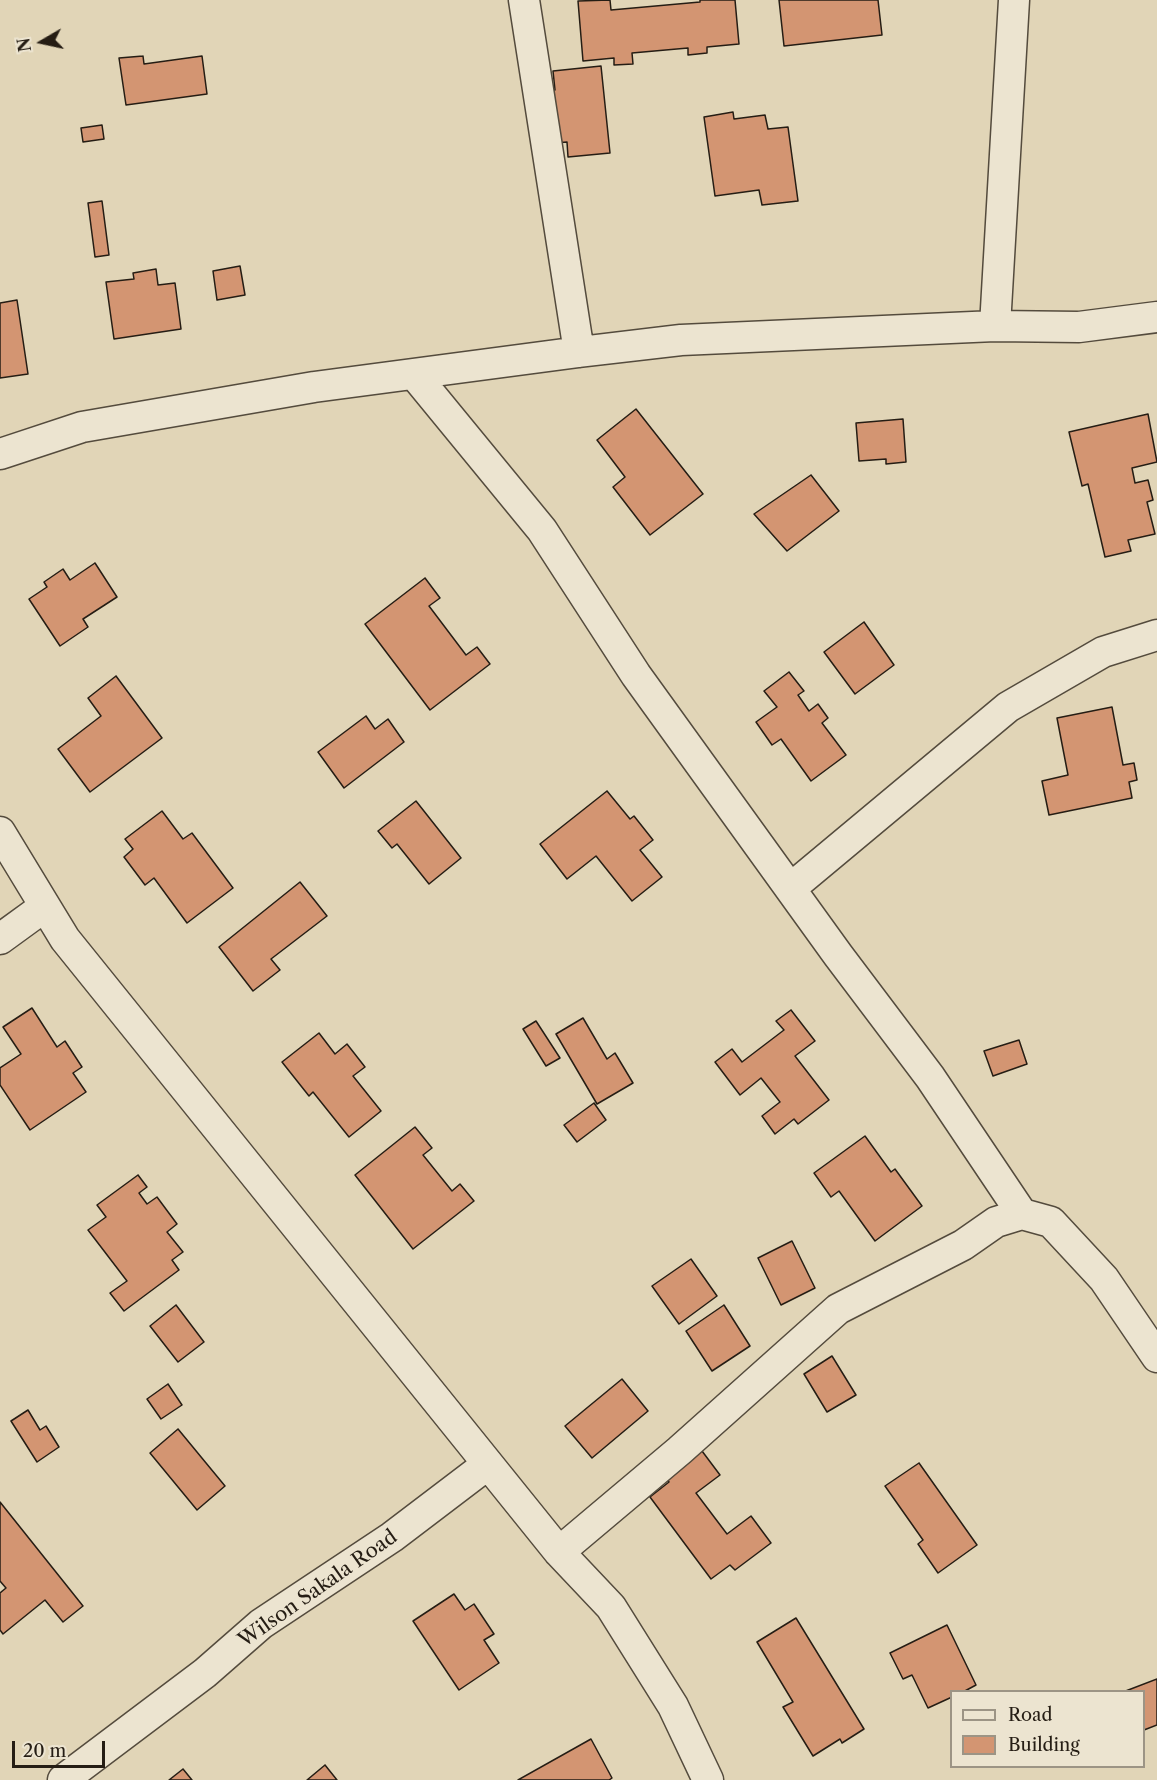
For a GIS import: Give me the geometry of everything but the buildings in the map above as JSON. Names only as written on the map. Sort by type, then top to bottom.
[{"type":"street","points":[[524,0],[579,352]]},
{"type":"street","points":[[995,326],[1014,0]]},
{"type":"street","points":[[0,454],[81,428],[314,387],[579,352],[681,340],[995,326],[1079,327],[1157,317]]},
{"type":"street","points":[[414,374],[542,530],[636,675],[930,1077],[1022,1214]]},
{"type":"street","points":[[791,888],[1008,707],[1103,652],[1157,635]]},
{"type":"street","points":[[0,832],[65,939],[559,1552],[611,1606],[674,1706],[708,1780]]},
{"type":"street","points":[[0,939],[44,907]]},
{"type":"street","points":[[559,1552],[679,1451],[838,1309],[963,1245],[996,1222],[1022,1214],[1052,1222],[1104,1279],[1157,1357]]},
{"type":"street","name":"Wilson Sakala Road","points":[[63,1780],[205,1673],[261,1624],[392,1537],[488,1464]]}]
